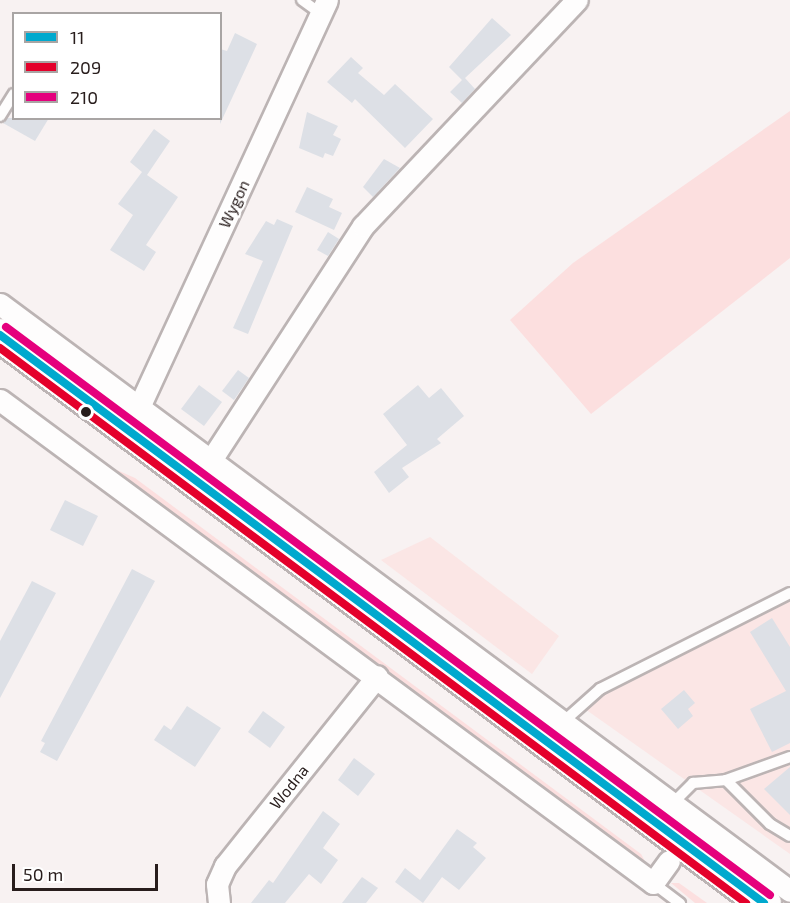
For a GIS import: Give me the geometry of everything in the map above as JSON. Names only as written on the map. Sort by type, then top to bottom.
[{"type":"highway","points":[[0,335],[764,903]]},
{"type":"highway","points":[[0,364],[661,872],[726,903]]},
{"type":"street","points":[[211,460],[363,226],[577,0]]},
{"type":"street","name":"Wygon","points":[[139,407],[324,7]]},
{"type":"street","points":[[0,304],[790,891]]},
{"type":"street","points":[[0,400],[377,676],[661,872]]},
{"type":"street","name":"Wodna","points":[[219,903],[217,884],[225,866],[377,676]]},
{"type":"lane","points":[[302,0],[324,7]]},
{"type":"lane","points":[[0,116],[12,97]]},
{"type":"lane","points":[[563,722],[600,689],[790,593]]},
{"type":"lane","points":[[672,804],[693,783],[726,780],[790,757]]},
{"type":"lane","points":[[726,780],[770,825],[790,836]]},
{"type":"lane","points":[[661,872],[680,903]]},
{"type":"shaded area","points":[[790,111],[790,258],[591,414],[510,320],[573,263]]},
{"type":"shaded area","points":[[101,463],[135,478],[641,854],[648,867]]},
{"type":"shaded area","points":[[430,537],[559,636],[532,674],[381,560]]},
{"type":"shaded area","points":[[790,597],[790,854],[585,709],[602,691]]},
{"type":"shaded area","points":[[671,883],[679,883],[707,903],[695,903]]},
{"type":"building","points":[[492,18],[511,35],[465,78],[475,89],[462,103],[450,92],[462,80],[449,67]]},
{"type":"building","points":[[235,33],[257,44],[222,120],[222,50],[227,51]]},
{"type":"building","points":[[351,57],[363,68],[358,73],[384,95],[395,84],[433,119],[405,148],[355,99],[352,103],[327,82]]},
{"type":"building","points":[[307,112],[338,126],[333,135],[341,139],[333,156],[325,153],[323,158],[299,148]]},
{"type":"building","points":[[7,118],[48,120],[35,141],[3,123]]},
{"type":"building","points":[[154,129],[170,141],[147,175],[178,197],[146,245],[156,252],[144,271],[110,250],[133,215],[118,204],[142,172],[130,162]]},
{"type":"building","points":[[384,159],[400,168],[373,197],[363,187]]},
{"type":"building","points":[[307,187],[333,199],[329,207],[342,213],[334,230],[295,212]]},
{"type":"building","points":[[277,219],[293,226],[248,334],[233,328],[263,261],[245,254],[266,221],[274,225]]},
{"type":"building","points":[[328,232],[339,239],[328,256],[317,250]]},
{"type":"building","points":[[238,370],[249,378],[234,400],[222,391]]},
{"type":"building","points":[[199,385],[222,402],[204,426],[181,409]]},
{"type":"building","points":[[418,385],[429,398],[441,388],[464,416],[437,439],[441,443],[402,468],[409,477],[389,493],[374,472],[407,445],[383,414]]},
{"type":"building","points":[[65,500],[98,516],[83,546],[50,530]]},
{"type":"building","points":[[132,569],[155,581],[57,761],[40,752],[45,743],[41,741]]},
{"type":"building","points":[[32,581],[56,593],[0,698],[0,641]]},
{"type":"building","points":[[772,618],[790,647],[790,743],[772,752],[750,709],[786,691],[750,632]]},
{"type":"building","points":[[684,690],[695,703],[688,709],[693,716],[678,729],[661,709]]},
{"type":"building","points":[[187,706],[221,728],[195,767],[154,740],[164,725],[171,730]]},
{"type":"building","points":[[263,711],[285,727],[270,748],[248,732]]},
{"type":"building","points":[[354,758],[375,774],[358,796],[338,780]]},
{"type":"building","points":[[790,767],[790,815],[764,789]]},
{"type":"building","points":[[323,811],[340,824],[323,848],[338,860],[321,884],[309,874],[285,903],[251,903],[269,880],[273,883]]},
{"type":"building","points":[[457,829],[477,843],[473,847],[486,858],[459,890],[442,877],[423,903],[395,882],[405,868],[420,880]]},
{"type":"building","points":[[362,877],[378,888],[366,903],[342,903]]},
{"type":"transit line","name":"210","points":[[6,327],[770,895]]},
{"type":"transit line","name":"11","points":[[0,335],[764,903]]},
{"type":"transit line","name":"209","points":[[0,348],[746,903]]}]
